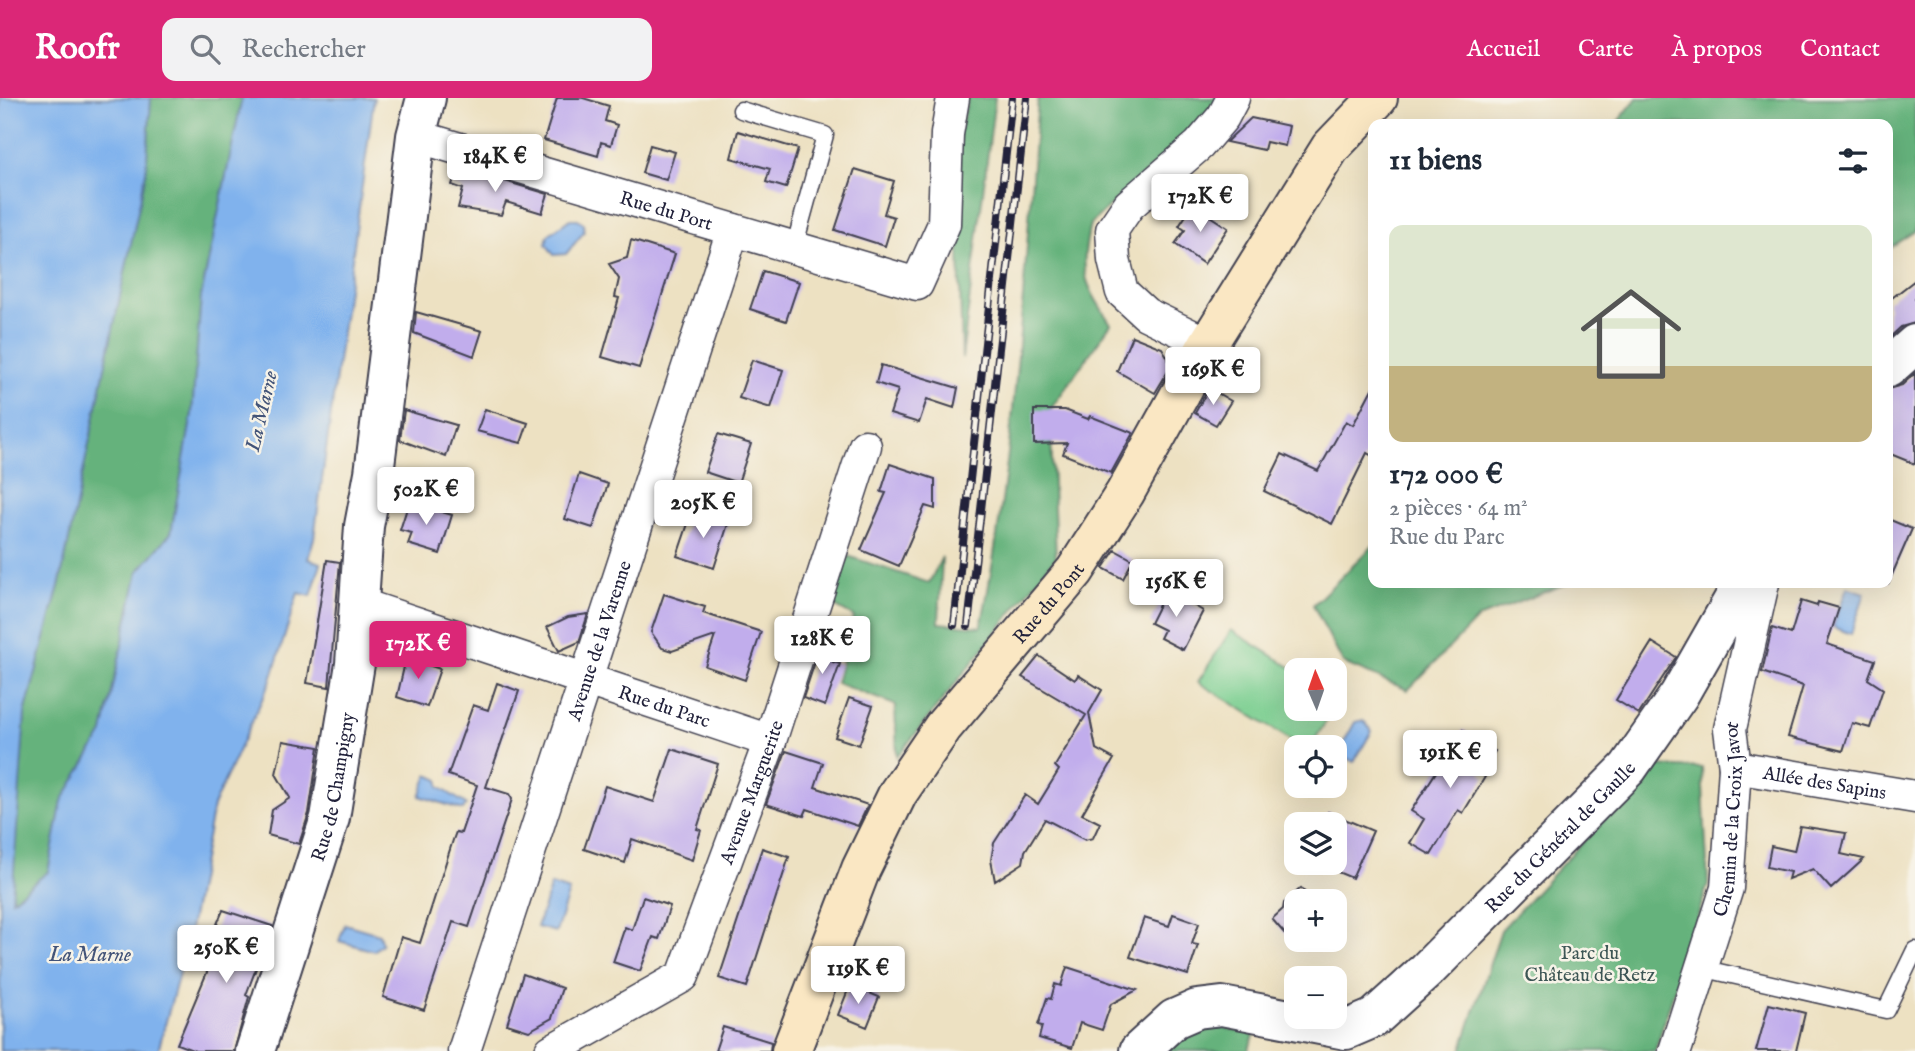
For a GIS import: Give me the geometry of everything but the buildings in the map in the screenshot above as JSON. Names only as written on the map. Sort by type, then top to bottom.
[{"type":"main road","name":"Rue du Pont","points":[[791,1051],[861,869],[898,793],[943,727],[1074,571],[1125,493],[1208,344],[1330,148],[1378,98]]},
{"type":"street","name":"Rue de Champigny","points":[[255,1051],[330,818],[355,664],[365,513],[374,473],[416,136],[426,98]]},
{"type":"street","name":"Rue du Port","points":[[416,136],[917,284],[944,224],[947,134],[953,98]]},
{"type":"street","points":[[1208,344],[1146,314],[1122,292],[1114,260],[1112,230],[1129,205],[1199,145],[1223,117],[1233,98]]},
{"type":"street","name":"Avenue de la Varenne","points":[[464,1051],[733,230]]},
{"type":"street","points":[[1893,364],[1915,344]]},
{"type":"street","name":"Avenue Marguerite","points":[[551,1051],[683,976],[770,741],[865,446]]},
{"type":"street","name":"Rue du Général de Gaulle","points":[[1139,1051],[1174,1019],[1198,1009],[1222,1006],[1346,1030],[1374,1018],[1427,970],[1629,768],[1679,695],[1740,588]]},
{"type":"street","name":"Chemin de la Croix Javot","points":[[1675,1051],[1727,888],[1735,767],[1730,729],[1762,588]]},
{"type":"street","name":"Rue du Parc","points":[[359,604],[770,741]]},
{"type":"street","name":"Allée des Sapins","points":[[1735,767],[1915,797]]},
{"type":"lane","points":[[741,110],[825,135],[794,248]]},
{"type":"lane","points":[[1701,968],[1886,1010],[1915,950]]},
{"type":"green space","points":[[151,98],[242,98],[201,297],[192,414],[171,533],[138,572],[103,733],[62,801],[48,872],[11,901],[25,713],[60,582],[146,172]]},
{"type":"green space","points":[[968,98],[995,98],[962,358],[956,147]]},
{"type":"green space","points":[[1038,98],[1227,98],[1090,224],[1085,256],[1086,277],[1111,324],[1050,410],[1056,557],[897,757],[895,705],[836,683],[854,617],[831,604],[848,556],[929,583],[942,557],[939,623],[981,627],[1011,430]]},
{"type":"green space","points":[[1637,98],[1915,98],[1915,231],[1893,246],[1893,119],[1620,119]]},
{"type":"green space","points":[[1368,551],[1368,588],[1555,588],[1478,618],[1408,690],[1348,665],[1348,658],[1340,658],[1313,605]]},
{"type":"green space","points":[[1231,630],[1284,663],[1284,721],[1326,721],[1318,735],[1284,736],[1198,682]]},
{"type":"green space","name":"Parc du Château de Retz","points":[[1653,766],[1702,768],[1708,884],[1655,1051],[1461,1051],[1501,930]]},
{"type":"green space","points":[[1198,1024],[1255,1033],[1248,1051],[1160,1051]]},
{"type":"water","name":"La Marne","points":[[0,98],[151,98],[146,172],[60,582],[25,713],[12,900],[48,872],[62,801],[103,733],[138,572],[171,533],[192,414],[201,297],[242,98],[374,98],[314,538],[308,559],[321,563],[311,596],[298,593],[271,680],[213,806],[188,940],[158,1051],[0,1051]]},
{"type":"water","points":[[570,219],[578,219],[584,224],[584,232],[566,254],[554,255],[546,244],[548,235]]},
{"type":"water","points":[[1847,588],[1865,593],[1851,634],[1833,627]]},
{"type":"water","points":[[1363,720],[1372,731],[1354,762],[1347,758],[1347,737],[1355,722]]},
{"type":"water","points":[[428,775],[439,780],[439,787],[466,804],[463,810],[420,796]]},
{"type":"water","points":[[551,885],[569,891],[556,932],[537,927]]},
{"type":"water","points":[[345,924],[379,934],[382,944],[374,951],[339,941]]},
{"type":"railway","points":[[954,625],[1012,98]]},
{"type":"railway","points":[[968,626],[1027,98]]}]
